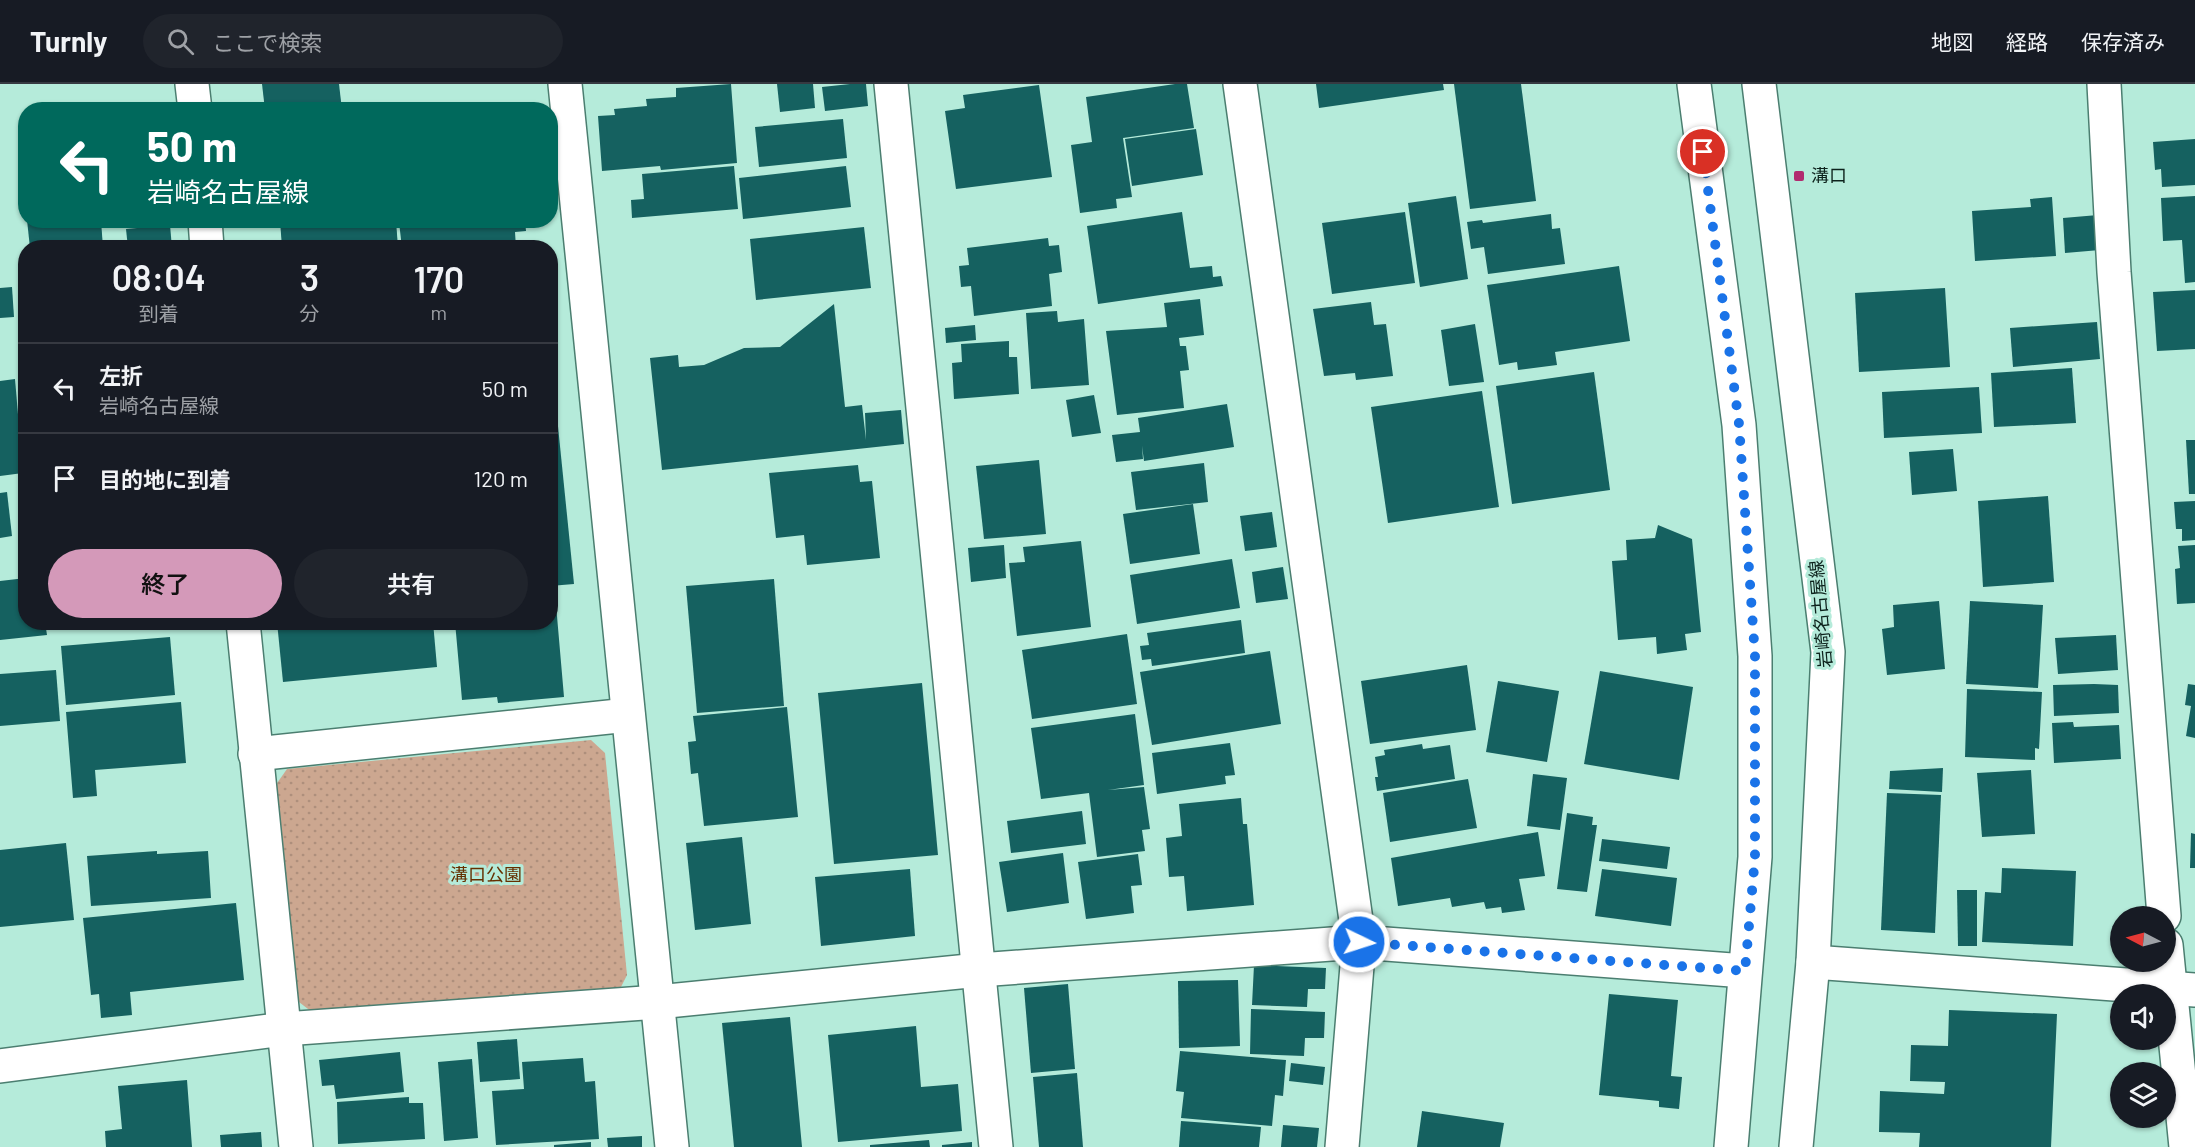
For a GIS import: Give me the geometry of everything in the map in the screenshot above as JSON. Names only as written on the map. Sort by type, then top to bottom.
[{"type":"street","points":[[192,84],[194,102]]},
{"type":"street","points":[[565,84],[672,1147]]},
{"type":"street","points":[[891,84],[996,1147]]},
{"type":"street","points":[[1240,84],[1359,942],[1342,1147]]},
{"type":"street","points":[[1694,84],[1739,424],[1755,656],[1755,857],[1731,1147]]},
{"type":"street","name":"岩崎名古屋線","points":[[1759,84],[1828,652],[1813,962],[1796,1147]]},
{"type":"street","points":[[2104,84],[2114,272],[2163,906]]},
{"type":"street","points":[[244,630],[296,1147]]},
{"type":"street","points":[[255,754],[628,715]]},
{"type":"street","points":[[0,1066],[284,1029],[658,1002],[979,970],[1359,942],[1745,971]]},
{"type":"street","points":[[1813,962],[2182,989]]},
{"type":"street","points":[[2176,972],[2182,989],[2186,1147]]},
{"type":"green space","name":"溝口公園","points":[[591,740],[605,753],[627,975],[620,989],[312,1012],[295,999],[275,786],[287,769]]},
{"type":"building","points":[[262,84],[339,84],[341,102],[264,102]]},
{"type":"building","points":[[731,84],[737,163],[661,170],[660,166],[602,171],[598,116],[615,115],[614,109],[647,106],[646,99],[676,97],[676,88]]},
{"type":"building","points":[[777,84],[813,84],[815,108],[780,112]]},
{"type":"building","points":[[866,84],[868,106],[825,111],[822,87]]},
{"type":"building","points":[[1187,84],[1194,128],[1123,138],[1132,197],[1116,199],[1117,208],[1080,213],[1071,145],[1092,142],[1086,97]]},
{"type":"building","points":[[1316,84],[1443,84],[1444,90],[1319,108]]},
{"type":"building","points":[[1454,84],[1521,84],[1536,201],[1470,209]]},
{"type":"building","points":[[1039,85],[1052,177],[956,189],[945,111],[965,108],[963,95]]},
{"type":"building","points":[[843,119],[847,158],[759,167],[755,127]]},
{"type":"building","points":[[1196,129],[1203,175],[1132,186],[1125,139]]},
{"type":"building","points":[[2195,139],[2195,185],[2162,187],[2161,169],[2155,170],[2153,142]]},
{"type":"building","points":[[734,166],[738,209],[632,218],[631,200],[644,199],[642,174]]},
{"type":"building","points":[[846,166],[851,207],[743,219],[739,178]]},
{"type":"building","points":[[1456,196],[1468,279],[1420,287],[1408,203]]},
{"type":"building","points":[[2195,196],[2195,282],[2185,283],[2182,240],[2163,241],[2161,198]]},
{"type":"building","points":[[2052,197],[2056,256],[1975,261],[1972,211],[2031,207],[2030,199]]},
{"type":"building","points":[[1182,212],[1190,268],[1212,266],[1213,277],[1221,276],[1223,286],[1098,304],[1087,226]]},
{"type":"building","points":[[1405,212],[1415,283],[1332,294],[1322,223]]},
{"type":"building","points":[[1551,214],[1552,229],[1560,228],[1565,264],[1488,274],[1484,247],[1471,249],[1467,222],[1482,220],[1483,223]]},
{"type":"building","points":[[2098,215],[2100,250],[2065,253],[2063,218]]},
{"type":"building","points":[[864,227],[871,288],[756,300],[750,239]]},
{"type":"building","points":[[28,228],[102,228],[102,240],[29,240]]},
{"type":"building","points":[[170,228],[171,240],[127,240],[126,229]]},
{"type":"building","points":[[281,228],[397,228],[397,240],[281,240]]},
{"type":"building","points":[[400,228],[526,228],[526,231],[515,232],[516,240],[401,240]]},
{"type":"building","points":[[1048,238],[1049,246],[1059,245],[1062,272],[1049,274],[1052,306],[974,316],[971,286],[961,287],[959,266],[969,265],[967,248]]},
{"type":"building","points":[[1619,266],[1630,341],[1555,352],[1557,365],[1518,370],[1517,362],[1499,365],[1487,285]]},
{"type":"building","points":[[12,287],[14,317],[0,318],[0,288]]},
{"type":"building","points":[[1945,288],[1950,367],[1859,372],[1855,293]]},
{"type":"building","points":[[2195,290],[2195,349],[2157,351],[2153,292]]},
{"type":"building","points":[[1200,299],[1204,335],[1179,338],[1180,346],[1186,346],[1189,370],[1180,371],[1184,408],[1117,415],[1106,331],[1167,327],[1164,303]]},
{"type":"building","points":[[1371,302],[1374,325],[1386,324],[1393,376],[1356,380],[1355,373],[1324,376],[1313,309]]},
{"type":"building","points":[[834,304],[845,407],[862,405],[866,440],[865,413],[901,410],[904,444],[662,470],[650,358],[678,355],[679,367],[704,365],[744,348],[780,347]]},
{"type":"building","points":[[1057,311],[1058,322],[1084,319],[1089,385],[1031,389],[1026,313]]},
{"type":"building","points":[[2097,322],[2100,359],[2013,367],[2010,328]]},
{"type":"building","points":[[1475,324],[1484,382],[1449,386],[1441,330]]},
{"type":"building","points":[[975,325],[976,340],[946,343],[945,328]]},
{"type":"building","points":[[1009,341],[1009,357],[1017,357],[1019,394],[954,399],[952,363],[962,362],[961,344]]},
{"type":"building","points":[[2072,368],[2076,423],[1994,427],[1991,373]]},
{"type":"building","points":[[1594,372],[1610,490],[1512,504],[1496,386]]},
{"type":"building","points":[[15,379],[18,414],[18,474],[0,476],[0,381]]},
{"type":"building","points":[[1979,387],[1982,433],[1884,438],[1882,392]]},
{"type":"building","points":[[1482,391],[1499,507],[1388,523],[1371,407]]},
{"type":"building","points":[[1094,395],[1101,433],[1072,437],[1066,400]]},
{"type":"building","points":[[1227,404],[1234,447],[1144,461],[1142,446],[1143,459],[1116,462],[1112,435],[1140,432],[1138,418]]},
{"type":"building","points":[[558,426],[574,584],[558,585]]},
{"type":"building","points":[[2186,440],[2195,440],[2195,494],[2189,494]]},
{"type":"building","points":[[1953,449],[1957,491],[1912,495],[1909,452]]},
{"type":"building","points":[[1039,460],[1046,534],[984,539],[976,466]]},
{"type":"building","points":[[1204,463],[1208,502],[1136,510],[1131,472]]},
{"type":"building","points":[[858,465],[860,482],[872,481],[880,558],[807,565],[804,535],[776,538],[769,473]]},
{"type":"building","points":[[7,492],[12,536],[0,538],[0,493]]},
{"type":"building","points":[[2048,496],[2054,582],[1983,587],[1978,501]]},
{"type":"building","points":[[2195,501],[2195,540],[2182,541],[2182,529],[2176,529],[2174,502]]},
{"type":"building","points":[[1193,504],[1200,554],[1130,564],[1123,514]]},
{"type":"building","points":[[1272,512],[1277,547],[1245,551],[1240,516]]},
{"type":"building","points":[[1658,525],[1692,539],[1701,632],[1685,634],[1687,650],[1657,654],[1656,637],[1618,640],[1612,561],[1627,560],[1626,540],[1655,538]]},
{"type":"building","points":[[1081,541],[1091,627],[1017,636],[1009,563],[1025,562],[1023,547]]},
{"type":"building","points":[[1004,545],[1006,578],[971,582],[968,548]]},
{"type":"building","points":[[2195,545],[2195,603],[2177,604],[2175,569],[2180,568],[2178,546]]},
{"type":"building","points":[[1232,559],[1240,608],[1137,624],[1130,575]]},
{"type":"building","points":[[1283,567],[1288,599],[1256,603],[1252,572]]},
{"type":"building","points":[[18,579],[18,630],[46,630],[47,635],[0,640],[0,581]]},
{"type":"building","points":[[774,579],[784,706],[697,713],[686,586]]},
{"type":"building","points":[[1939,601],[1945,669],[1887,675],[1882,629],[1894,627],[1893,605]]},
{"type":"building","points":[[1970,601],[2043,605],[2038,688],[1966,684]]},
{"type":"building","points":[[1241,620],[1245,653],[1152,666],[1151,659],[1142,660],[1140,646],[1149,645],[1147,633]]},
{"type":"building","points":[[558,628],[564,697],[498,703],[497,697],[462,700],[456,630],[558,630]]},
{"type":"building","points":[[278,630],[434,630],[437,667],[283,682]]},
{"type":"building","points":[[1127,634],[1137,704],[1032,719],[1022,650]]},
{"type":"building","points":[[2116,635],[2118,670],[2058,674],[2055,638]]},
{"type":"building","points":[[170,637],[175,695],[66,705],[61,646]]},
{"type":"building","points":[[1270,651],[1281,724],[1152,745],[1140,672]]},
{"type":"building","points":[[1467,665],[1476,730],[1370,744],[1361,681]]},
{"type":"building","points":[[56,670],[60,721],[0,726],[0,674]]},
{"type":"building","points":[[1600,671],[1693,687],[1679,780],[1584,764]]},
{"type":"building","points":[[1498,681],[1559,691],[1547,762],[1486,752]]},
{"type":"building","points":[[922,683],[938,855],[834,864],[818,693]]},
{"type":"building","points":[[2188,684],[2195,685],[2195,738],[2186,736],[2191,706],[2185,705]]},
{"type":"building","points":[[2053,685],[2118,685],[2119,713],[2054,716]]},
{"type":"building","points":[[1967,689],[2042,692],[2039,749],[2035,748],[2035,760],[1965,757]]},
{"type":"building","points":[[181,702],[186,763],[95,770],[97,796],[73,798],[66,712]]},
{"type":"building","points":[[787,707],[798,817],[704,826],[698,773],[691,774],[688,742],[696,741],[693,716]]},
{"type":"building","points":[[1135,714],[1144,785],[1108,790],[1144,787],[1150,829],[1142,830],[1145,851],[1097,857],[1089,793],[1041,799],[1031,728]]},
{"type":"building","points":[[2073,722],[2074,727],[2119,725],[2121,759],[2054,763],[2052,723]]},
{"type":"building","points":[[1230,743],[1235,775],[1225,776],[1226,784],[1157,794],[1152,753]]},
{"type":"building","points":[[1422,744],[1423,749],[1450,745],[1455,779],[1377,791],[1375,777],[1378,777],[1375,757],[1385,755],[1384,750]]},
{"type":"building","points":[[1943,768],[1942,792],[1889,789],[1890,771]]},
{"type":"building","points":[[2031,770],[2035,834],[1982,837],[1977,773]]},
{"type":"building","points":[[1533,774],[1567,778],[1560,830],[1527,826]]},
{"type":"building","points":[[1468,779],[1477,828],[1390,842],[1383,793]]},
{"type":"building","points":[[1887,793],[1941,795],[1935,933],[1881,930]]},
{"type":"building","points":[[1241,798],[1243,824],[1247,824],[1254,905],[1187,911],[1184,876],[1169,877],[1166,838],[1182,836],[1179,804]]},
{"type":"building","points":[[1082,811],[1086,844],[1011,853],[1007,821]]},
{"type":"building","points":[[1567,813],[1593,817],[1592,825],[1597,825],[1587,892],[1557,889]]},
{"type":"building","points":[[1538,832],[1545,876],[1519,879],[1525,910],[1502,913],[1501,907],[1486,909],[1484,902],[1452,907],[1450,898],[1398,906],[1391,858]]},
{"type":"building","points":[[2191,833],[2195,834],[2195,868],[2190,868]]},
{"type":"building","points":[[742,837],[751,924],[695,930],[686,843]]},
{"type":"building","points":[[1602,839],[1670,847],[1667,869],[1599,861]]},
{"type":"building","points":[[66,843],[74,920],[0,927],[0,850]]},
{"type":"building","points":[[157,851],[157,854],[208,851],[211,898],[91,906],[87,856]]},
{"type":"building","points":[[1063,853],[1069,903],[1007,912],[999,862]]},
{"type":"building","points":[[1138,854],[1142,885],[1131,886],[1134,913],[1086,919],[1078,862]]},
{"type":"building","points":[[2002,868],[2076,871],[2073,946],[1982,942],[1985,892],[2001,893]]},
{"type":"building","points":[[910,869],[915,936],[821,946],[815,877]]},
{"type":"building","points":[[1602,869],[1677,878],[1671,926],[1595,916]]},
{"type":"building","points":[[1957,890],[1977,890],[1977,946],[1958,946]]},
{"type":"building","points":[[236,903],[244,980],[130,992],[132,1015],[101,1018],[99,994],[91,995],[83,918]]},
{"type":"building","points":[[1254,965],[1326,968],[1325,989],[1308,989],[1307,1007],[1252,1005]]},
{"type":"building","points":[[1238,980],[1240,1046],[1179,1048],[1178,981]]},
{"type":"building","points":[[1068,984],[1075,1069],[1031,1073],[1024,988]]},
{"type":"building","points":[[1609,994],[1678,1000],[1671,1076],[1682,1077],[1679,1109],[1659,1107],[1659,1101],[1599,1095]]},
{"type":"building","points":[[1251,1009],[1325,1012],[1324,1038],[1305,1038],[1304,1056],[1250,1054]]},
{"type":"building","points":[[1949,1010],[2057,1014],[2051,1147],[1919,1147],[1920,1133],[1879,1132],[1880,1091],[1944,1094],[1945,1082],[1910,1081],[1911,1045],[1948,1046]]},
{"type":"building","points":[[790,1017],[802,1147],[734,1147],[722,1023]]},
{"type":"building","points":[[916,1026],[921,1087],[958,1084],[962,1131],[838,1142],[828,1035]]},
{"type":"building","points":[[517,1039],[520,1079],[480,1082],[477,1042]]},
{"type":"building","points":[[1180,1051],[1286,1060],[1283,1096],[1275,1095],[1272,1126],[1181,1118],[1184,1092],[1176,1091]]},
{"type":"building","points":[[400,1052],[404,1092],[336,1099],[334,1085],[322,1086],[319,1060]]},
{"type":"building","points":[[583,1058],[585,1082],[595,1081],[599,1139],[496,1145],[492,1091],[524,1089],[522,1062]]},
{"type":"building","points":[[472,1059],[478,1138],[444,1141],[438,1062]]},
{"type":"building","points":[[1291,1063],[1325,1067],[1323,1085],[1289,1081]]},
{"type":"building","points":[[1077,1073],[1083,1147],[1039,1147],[1033,1077]]},
{"type":"building","points":[[187,1080],[192,1147],[106,1147],[105,1131],[122,1129],[118,1086]]},
{"type":"building","points":[[409,1097],[409,1103],[423,1103],[425,1139],[338,1144],[337,1102]]},
{"type":"building","points":[[1422,1111],[1504,1123],[1500,1147],[1417,1147]]},
{"type":"building","points":[[1181,1121],[1261,1127],[1259,1147],[1179,1147]]},
{"type":"building","points":[[1283,1125],[1319,1128],[1317,1147],[1281,1147]]},
{"type":"building","points":[[261,1132],[262,1147],[221,1147],[220,1135]]},
{"type":"building","points":[[642,1136],[642,1147],[608,1147],[607,1138]]},
{"type":"building","points":[[929,1140],[930,1147],[870,1147],[870,1145]]},
{"type":"building","points":[[591,1142],[591,1147],[554,1147],[554,1145]]},
{"type":"building","points":[[972,1142],[972,1147],[942,1147],[942,1145]]},
{"type":"place","name":"溝口","points":[[1799,176]]},
{"type":"route","points":[[1359,942],[1745,971],[1755,857],[1755,656],[1739,424],[1703,152]]}]
